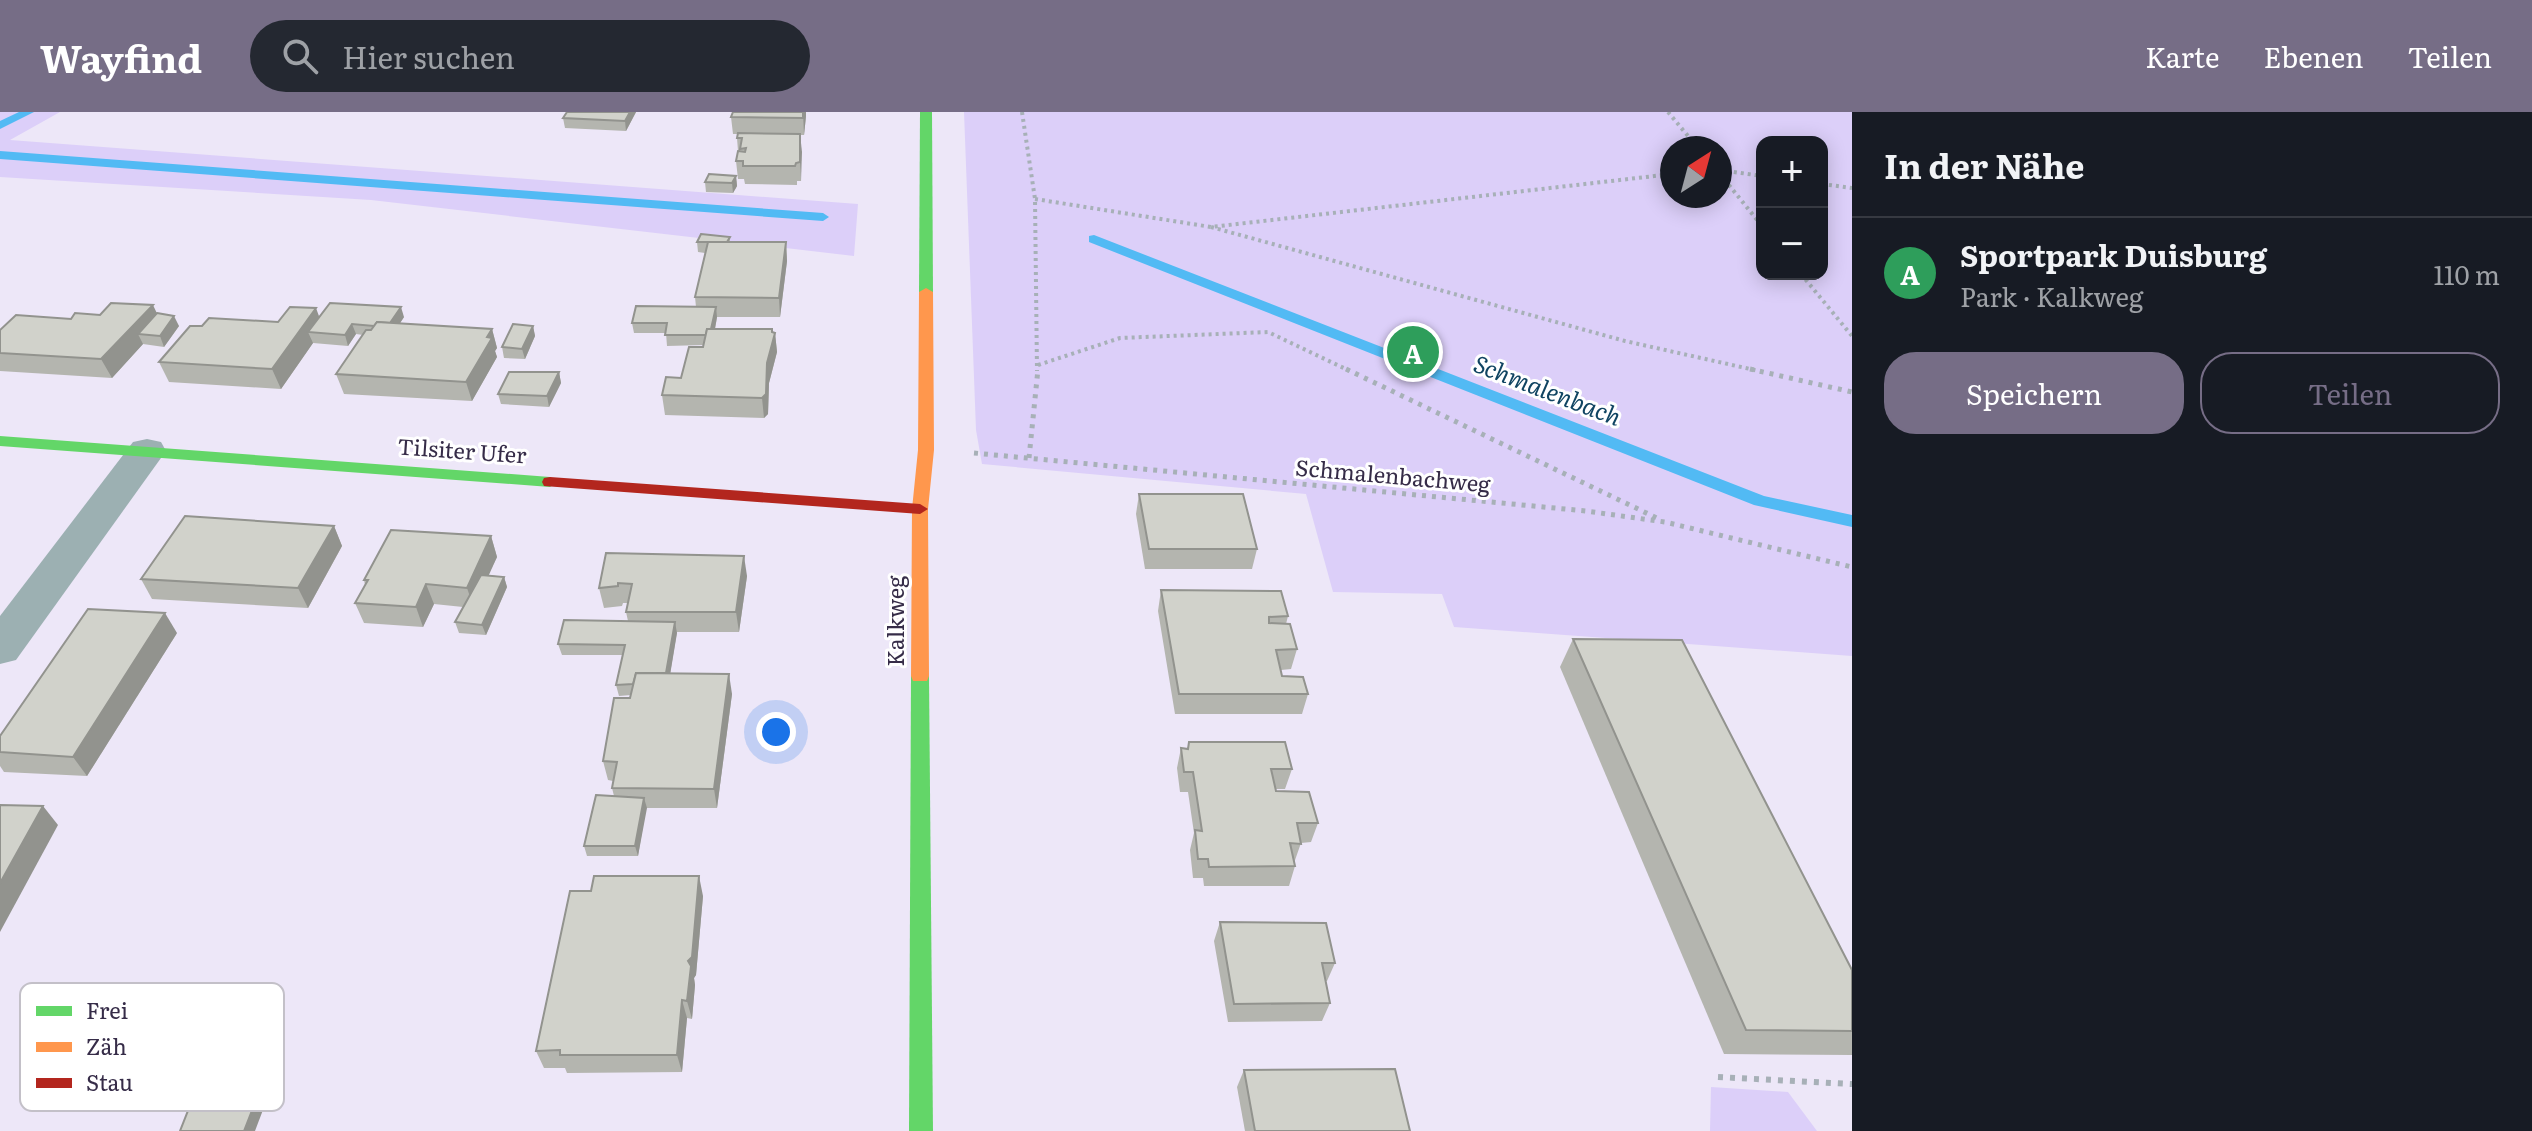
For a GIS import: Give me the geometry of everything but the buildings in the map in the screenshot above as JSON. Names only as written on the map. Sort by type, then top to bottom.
[{"type":"street","name":"Kalkweg","points":[[921,1131],[920,509],[926,450],[926,112]]},
{"type":"street","name":"Tilsiter Ufer","points":[[0,441],[920,509]]},
{"type":"street","points":[[0,648],[147,451]]},
{"type":"path","points":[[1022,112],[1035,199],[1038,365],[1029,458]]},
{"type":"path","points":[[1668,112],[1688,136]]},
{"type":"path","points":[[1732,173],[1756,175]]},
{"type":"path","points":[[1211,227],[1660,175]]},
{"type":"path","points":[[1828,185],[1852,188]]},
{"type":"path","points":[[1732,187],[1756,218]]},
{"type":"path","points":[[1035,199],[1211,227],[1625,341],[1852,392]]},
{"type":"path","points":[[1806,280],[1852,336]]},
{"type":"path","points":[[1038,365],[1120,338],[1268,332],[1665,522]]},
{"type":"path","name":"Schmalenbachweg","points":[[926,450],[1586,511],[1665,522],[1852,567]]},
{"type":"path","points":[[1718,1077],[1852,1084]]},
{"type":"shaded area","points":[[0,112],[60,112],[10,140],[858,204],[854,256],[371,200],[0,177]]},
{"type":"shaded area","points":[[964,112],[1852,112],[1852,656],[1454,627],[1442,594],[1333,592],[1306,494],[982,464],[976,430]]},
{"type":"shaded area","points":[[1711,1087],[1788,1092],[1817,1131],[1710,1131]]},
{"type":"waterway","points":[[0,126],[28,112]]},
{"type":"waterway","points":[[0,155],[823,217]]},
{"type":"waterway","name":"Schmalenbach","points":[[1094,239],[1760,501],[1852,521]]},
{"type":"traffic: fast","points":[[926,112],[926,292]]},
{"type":"traffic: fast","points":[[0,441],[550,482]]},
{"type":"traffic: fast","points":[[920,676],[921,1131]]},
{"type":"traffic: slow","points":[[920,676],[920,509],[926,450],[926,292]]},
{"type":"traffic: jam","points":[[550,482],[920,509]]},
{"type":"place","name":"Sportpark Duisburg","points":[[1413,352]]}]
